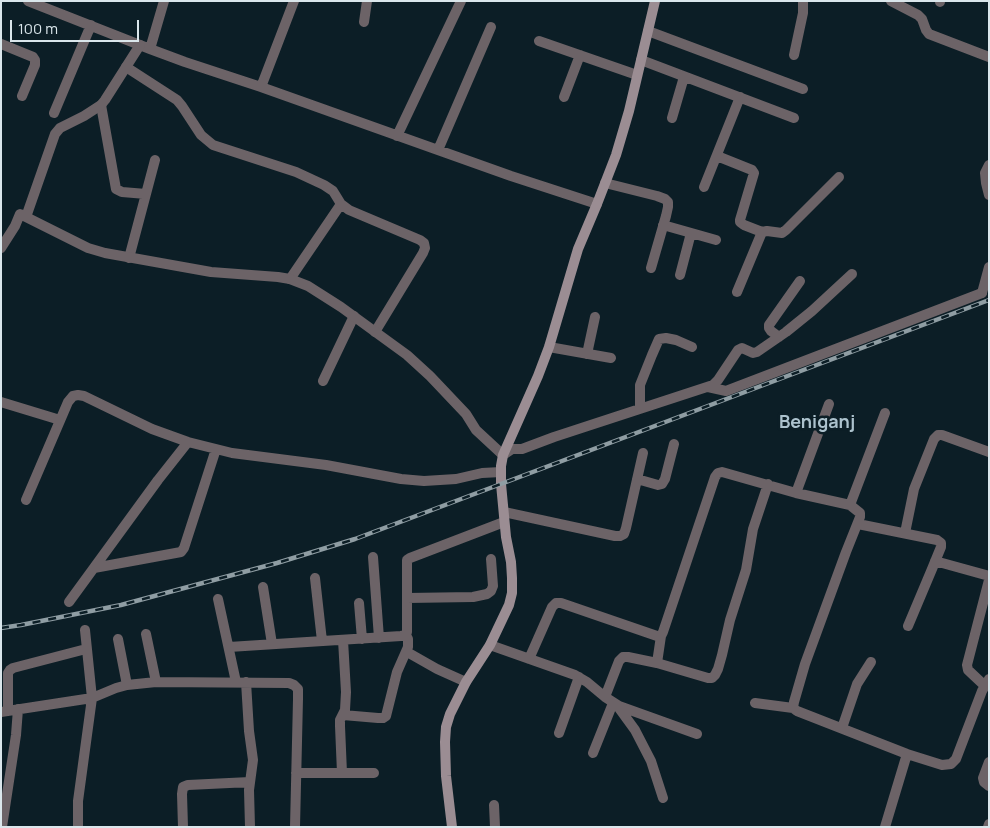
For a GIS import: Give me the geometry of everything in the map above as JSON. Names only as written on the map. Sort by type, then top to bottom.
[{"type":"main road","points":[[452,827],[446,776],[446,727],[450,714],[466,682],[490,645],[509,605],[512,593],[511,562],[501,484],[503,455],[549,347],[578,249],[616,155],[629,111],[655,1]]},
{"type":"street","points":[[28,1],[145,47],[511,176],[597,204]]},
{"type":"street","points":[[26,217],[55,134],[60,128],[84,116],[105,100],[126,67],[145,47],[164,1]]},
{"type":"street","points":[[261,87],[294,1]]},
{"type":"street","points":[[364,22],[367,1]]},
{"type":"street","points":[[397,136],[460,1]]},
{"type":"street","points":[[794,55],[803,13],[803,1]]},
{"type":"street","points":[[891,1],[922,19],[929,34],[989,57]]},
{"type":"street","points":[[54,113],[91,25]]},
{"type":"street","points":[[438,150],[491,27]]},
{"type":"street","points":[[648,31],[803,89]]},
{"type":"street","points":[[539,41],[638,75]]},
{"type":"street","points":[[1,44],[33,57],[35,60],[35,65],[22,96]]},
{"type":"street","points":[[564,98],[580,55]]},
{"type":"street","points":[[641,60],[794,118]]},
{"type":"street","points":[[126,67],[177,100],[201,134],[213,145],[296,172],[324,185],[333,191],[341,204],[349,210],[424,243],[423,253],[375,332]]},
{"type":"street","points":[[672,118],[684,76]]},
{"type":"street","points":[[704,187],[740,97]]},
{"type":"street","points":[[101,104],[116,189],[122,192],[146,194]]},
{"type":"street","points":[[717,156],[752,170],[754,173],[740,222],[762,232],[782,233],[839,177]]},
{"type":"street","points":[[129,258],[155,160]]},
{"type":"street","points":[[988,190],[985,173],[989,164]]},
{"type":"street","points":[[605,183],[665,199],[668,202],[651,268]]},
{"type":"street","points":[[290,279],[341,204]]},
{"type":"street","points":[[1,248],[20,214],[88,248],[105,254],[210,272],[278,277],[290,279],[308,286],[354,316],[407,355],[466,414],[476,430],[503,455],[512,449],[522,449],[713,385],[738,350],[742,348],[753,353],[757,352],[812,311],[852,274]]},
{"type":"street","points":[[663,225],[716,240]]},
{"type":"street","points":[[737,292],[762,232]]},
{"type":"street","points":[[680,275],[691,233]]},
{"type":"street","points":[[708,387],[726,391],[982,293],[989,268]]},
{"type":"street","points":[[779,337],[771,331],[769,325],[800,281]]},
{"type":"street","points":[[323,381],[354,316]]},
{"type":"street","points":[[587,354],[595,318]]},
{"type":"street","points":[[640,409],[642,380],[659,339],[676,340],[692,347]]},
{"type":"street","points":[[549,347],[611,358]]},
{"type":"street","points":[[26,500],[68,402],[73,396],[78,395],[84,396],[152,429],[188,442],[232,453],[326,465],[424,481],[456,480],[501,472]]},
{"type":"street","points":[[1,402],[60,420]]},
{"type":"street","points":[[796,493],[829,404]]},
{"type":"street","points":[[850,505],[885,413]]},
{"type":"street","points":[[904,533],[914,489],[934,439],[938,435],[989,452]]},
{"type":"street","points":[[69,602],[188,442]]},
{"type":"street","points":[[637,479],[658,485],[662,484],[674,444]]},
{"type":"street","points":[[94,568],[180,552],[184,548],[216,449]]},
{"type":"street","points":[[343,715],[378,718],[386,716],[396,672],[407,652],[407,560],[504,517],[620,536],[624,534],[626,528],[643,454]]},
{"type":"street","points":[[657,663],[661,636],[715,477],[718,473],[722,472],[796,493],[850,505],[860,514],[860,518],[805,664],[793,708]]},
{"type":"street","points":[[593,753],[612,702],[619,661],[623,657],[657,663],[708,678],[712,678],[715,675],[746,570],[753,529],[768,484]]},
{"type":"street","points":[[858,524],[937,540],[941,543],[908,626]]},
{"type":"street","points":[[373,557],[378,638]]},
{"type":"street","points":[[407,598],[466,597],[487,594],[493,586],[491,559]]},
{"type":"street","points":[[935,561],[989,576]]},
{"type":"street","points":[[315,578],[322,641]]},
{"type":"street","points":[[756,703],[793,708],[907,754],[942,765],[951,764],[956,759],[987,683],[968,670],[967,665],[989,580]]},
{"type":"street","points":[[264,587],[272,644]]},
{"type":"street","points":[[218,600],[229,647],[241,682],[249,731],[253,760],[250,782],[250,827]]},
{"type":"street","points":[[359,603],[362,638]]},
{"type":"street","points":[[529,660],[552,607],[556,603],[661,636]]},
{"type":"street","points":[[78,827],[78,802],[92,698],[84,630]]},
{"type":"street","points":[[146,634],[156,682]]},
{"type":"street","points":[[229,647],[406,635]]},
{"type":"street","points":[[118,639],[127,685]]},
{"type":"street","points":[[342,773],[340,720],[345,710],[346,692],[343,640]]},
{"type":"street","points":[[490,645],[529,660],[564,670],[579,677],[612,702],[636,730],[656,774],[663,798]]},
{"type":"street","points":[[2,827],[16,735],[9,710],[8,673],[13,668],[86,649]]},
{"type":"street","points":[[407,652],[437,669],[466,682]]},
{"type":"street","points":[[842,728],[857,684],[871,662]]},
{"type":"street","points":[[559,734],[579,677]]},
{"type":"street","points":[[9,710],[92,698],[127,685],[156,682],[289,683],[294,685],[298,689],[295,827]]},
{"type":"street","points":[[612,702],[698,734]]},
{"type":"street","points":[[885,827],[907,754]]},
{"type":"street","points":[[989,762],[983,778],[984,782],[989,786]]},
{"type":"street","points":[[296,773],[374,773]]},
{"type":"street","points":[[183,827],[183,787],[188,784],[250,782]]},
{"type":"street","points":[[494,805],[495,827]]},
{"type":"railway","points":[[1,628],[121,605],[277,563],[355,539],[989,300]]},
{"type":"district","name":"Beniganj","points":[[817,423]]}]
